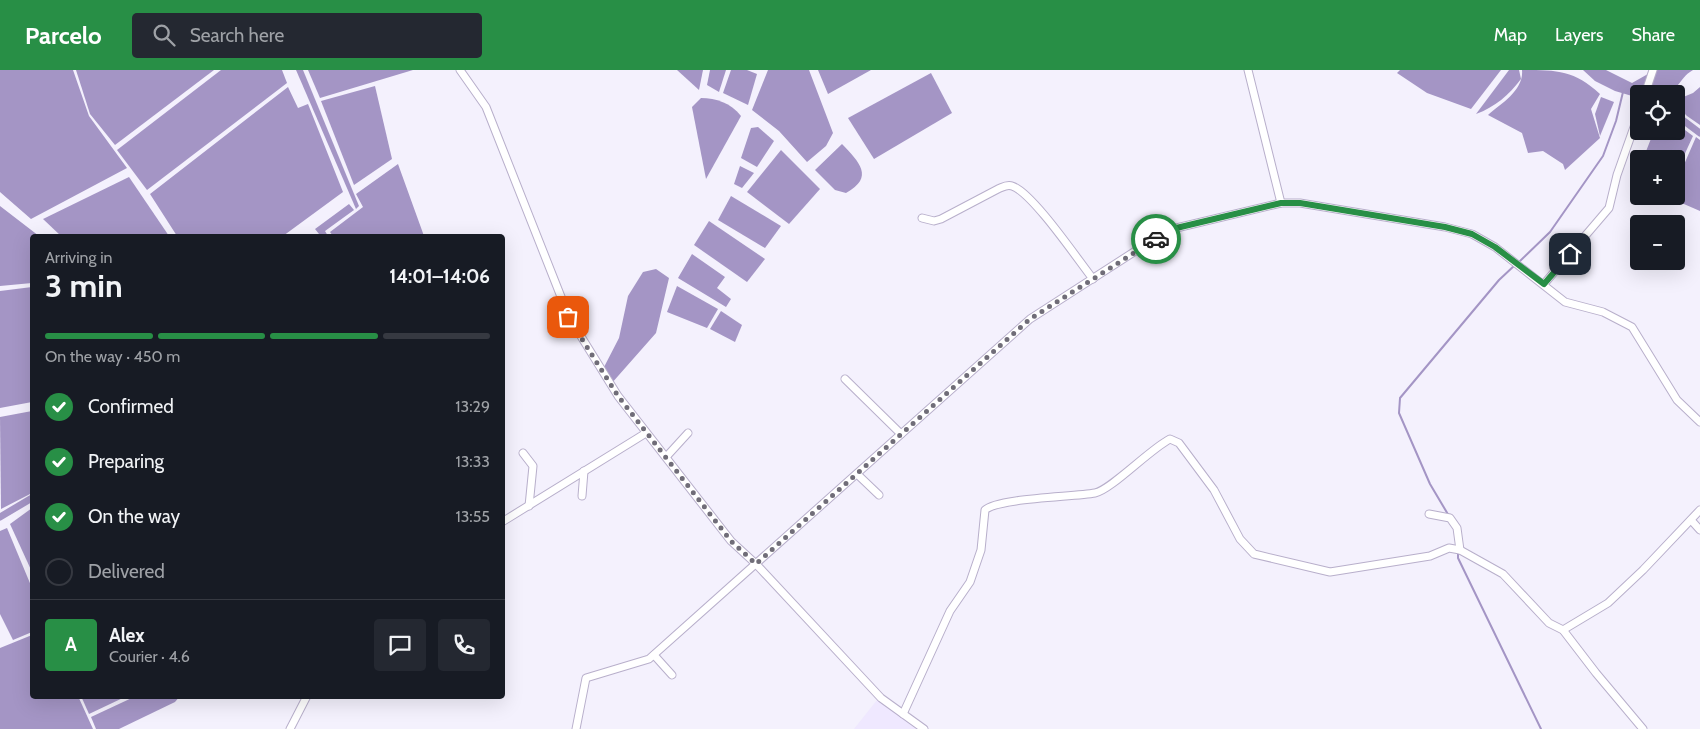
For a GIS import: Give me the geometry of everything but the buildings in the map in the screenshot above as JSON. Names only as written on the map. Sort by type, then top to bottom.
[{"type":"street","points":[[460,70],[486,107],[568,317],[606,379],[731,541],[756,564],[881,698],[924,729]]},
{"type":"street","points":[[1248,70],[1281,203]]},
{"type":"street","points":[[1648,85],[1653,70]]},
{"type":"street","points":[[1544,284],[1609,208],[1617,175],[1630,138]]},
{"type":"street","points":[[922,218],[934,221],[1006,185],[1014,186],[1029,197],[1093,279]]},
{"type":"street","points":[[576,729],[586,678],[640,663],[654,655],[1030,319],[1168,230],[1281,203],[1300,203],[1445,227],[1472,234],[1495,247],[1565,302],[1603,312],[1632,327],[1677,400],[1700,422]]},
{"type":"street","points":[[845,379],[901,434]]},
{"type":"street","points":[[505,520],[646,433]]},
{"type":"street","points":[[667,456],[688,433]]},
{"type":"street","points":[[903,714],[950,611],[970,582],[981,550],[982,527],[987,508],[1038,499],[1098,493],[1170,440],[1179,443],[1214,490],[1240,539],[1254,554],[1330,572],[1350,571],[1430,556],[1449,548],[1460,550],[1503,574],[1549,623],[1563,630],[1596,674],[1643,729]]},
{"type":"street","points":[[523,453],[533,466],[529,506]]},
{"type":"street","points":[[582,496],[584,471]]},
{"type":"street","points":[[857,474],[879,495]]},
{"type":"street","points":[[1563,630],[1608,603],[1643,570],[1700,510]]},
{"type":"street","points":[[1429,514],[1450,518],[1457,528],[1460,550]]},
{"type":"street","points":[[1691,520],[1700,530]]},
{"type":"street","points":[[654,655],[672,675]]},
{"type":"street","points":[[290,729],[305,699]]},
{"type":"shaded area","points":[[0,70],[73,70],[89,116],[127,168],[31,219],[0,192]]},
{"type":"shaded area","points":[[76,70],[214,70],[115,145],[90,114]]},
{"type":"shaded area","points":[[221,70],[282,70],[287,83],[147,190],[117,150]]},
{"type":"shaded area","points":[[296,70],[303,70],[359,206],[356,209]]},
{"type":"shaded area","points":[[308,70],[413,70],[320,98]]},
{"type":"shaded area","points":[[677,70],[703,70],[699,90]]},
{"type":"shaded area","points":[[710,70],[726,70],[719,92],[707,85]]},
{"type":"shaded area","points":[[731,70],[747,70],[757,74],[748,105],[723,93]]},
{"type":"shaded area","points":[[768,70],[809,70],[833,133],[826,146],[807,162],[779,131],[752,110]]},
{"type":"shaded area","points":[[818,70],[871,70],[828,94]]},
{"type":"shaded area","points":[[1400,70],[1501,70],[1471,109],[1427,93],[1397,73]]},
{"type":"shaded area","points":[[1509,70],[1519,70],[1521,79],[1501,100],[1476,114]]},
{"type":"shaded area","points":[[1522,70],[1545,70],[1564,73],[1582,80],[1600,94],[1591,109],[1600,138],[1565,170],[1563,164],[1543,151],[1528,153],[1522,133],[1488,115],[1516,90],[1520,84]]},
{"type":"shaded area","points":[[1583,70],[1606,70],[1632,83],[1655,70],[1693,70],[1678,85],[1630,85],[1630,95],[1615,91],[1595,81]]},
{"type":"shaded area","points":[[931,73],[952,113],[874,159],[848,118]]},
{"type":"shaded area","points":[[375,86],[392,159],[354,185],[321,101]]},
{"type":"shaded area","points":[[288,87],[298,108],[308,104],[343,192],[286,234],[176,234],[150,194]]},
{"type":"shaded area","points":[[1700,87],[1700,125],[1685,114],[1685,96]]},
{"type":"shaded area","points":[[1601,97],[1614,102],[1600,136],[1595,114]]},
{"type":"shaded area","points":[[701,98],[723,102],[741,116],[706,179],[692,107]]},
{"type":"shaded area","points":[[758,127],[774,141],[757,167],[741,158],[751,128]]},
{"type":"shaded area","points":[[1685,130],[1693,136],[1685,153],[1685,150],[1647,150],[1650,140],[1685,140]]},
{"type":"shaded area","points":[[1696,137],[1700,140],[1700,211],[1685,204],[1685,162]]},
{"type":"shaded area","points":[[842,144],[858,163],[862,175],[855,187],[846,193],[835,190],[815,170]]},
{"type":"shaded area","points":[[781,150],[820,189],[789,224],[747,192]]},
{"type":"shaded area","points":[[398,164],[423,234],[332,234],[330,232],[363,207],[356,194]]},
{"type":"shaded area","points":[[740,166],[754,173],[742,188],[734,184]]},
{"type":"shaded area","points":[[129,177],[168,234],[59,234],[43,219]]},
{"type":"shaded area","points":[[731,196],[781,226],[765,248],[718,220]]},
{"type":"shaded area","points":[[349,204],[354,210],[325,231],[327,234],[319,234],[315,229]]},
{"type":"shaded area","points":[[0,206],[36,234],[30,234],[30,283],[0,286]]},
{"type":"shaded area","points":[[709,221],[765,259],[747,282],[694,245]]},
{"type":"shaded area","points":[[692,254],[725,277],[717,288],[731,299],[726,307],[678,278]]},
{"type":"shaded area","points":[[656,269],[669,278],[656,333],[611,384],[603,369],[619,338],[628,296],[643,272]]},
{"type":"shaded area","points":[[677,286],[718,309],[707,328],[667,312]]},
{"type":"shaded area","points":[[30,287],[30,402],[0,408],[0,291]]},
{"type":"shaded area","points":[[721,311],[742,325],[735,342],[710,329]]},
{"type":"shaded area","points":[[30,411],[30,494],[1,509],[0,417]]},
{"type":"shaded area","points":[[30,509],[30,568],[10,524]]},
{"type":"shaded area","points":[[7,528],[30,583],[30,633],[13,640],[0,614],[0,531]]},
{"type":"shaded area","points":[[30,636],[30,699],[79,699],[93,729],[0,729],[0,648]]},
{"type":"shaded area","points":[[82,699],[121,699],[89,714]]},
{"type":"shaded area","points":[[130,699],[178,699],[175,702],[119,729],[96,729],[91,717]]},
{"type":"shaded area","points":[[877,700],[920,729],[854,729]]},
{"type":"waterway","points":[[1519,262],[1550,232],[1603,156],[1616,121],[1623,92]]},
{"type":"waterway","points":[[1685,122],[1700,133]]},
{"type":"waterway","points":[[1449,516],[1430,484],[1399,413],[1400,398],[1499,280],[1515,265]]},
{"type":"waterway","points":[[0,517],[30,499]]},
{"type":"waterway","points":[[1458,551],[1458,558],[1541,729]]},
{"type":"way so far","points":[[568,317],[606,379],[646,433],[667,456],[731,541],[756,564],[1030,319],[1156,239]]},
{"type":"route","points":[[1156,239],[1168,230],[1281,203],[1300,203],[1445,227],[1472,234],[1495,247],[1544,284],[1570,254]]}]
